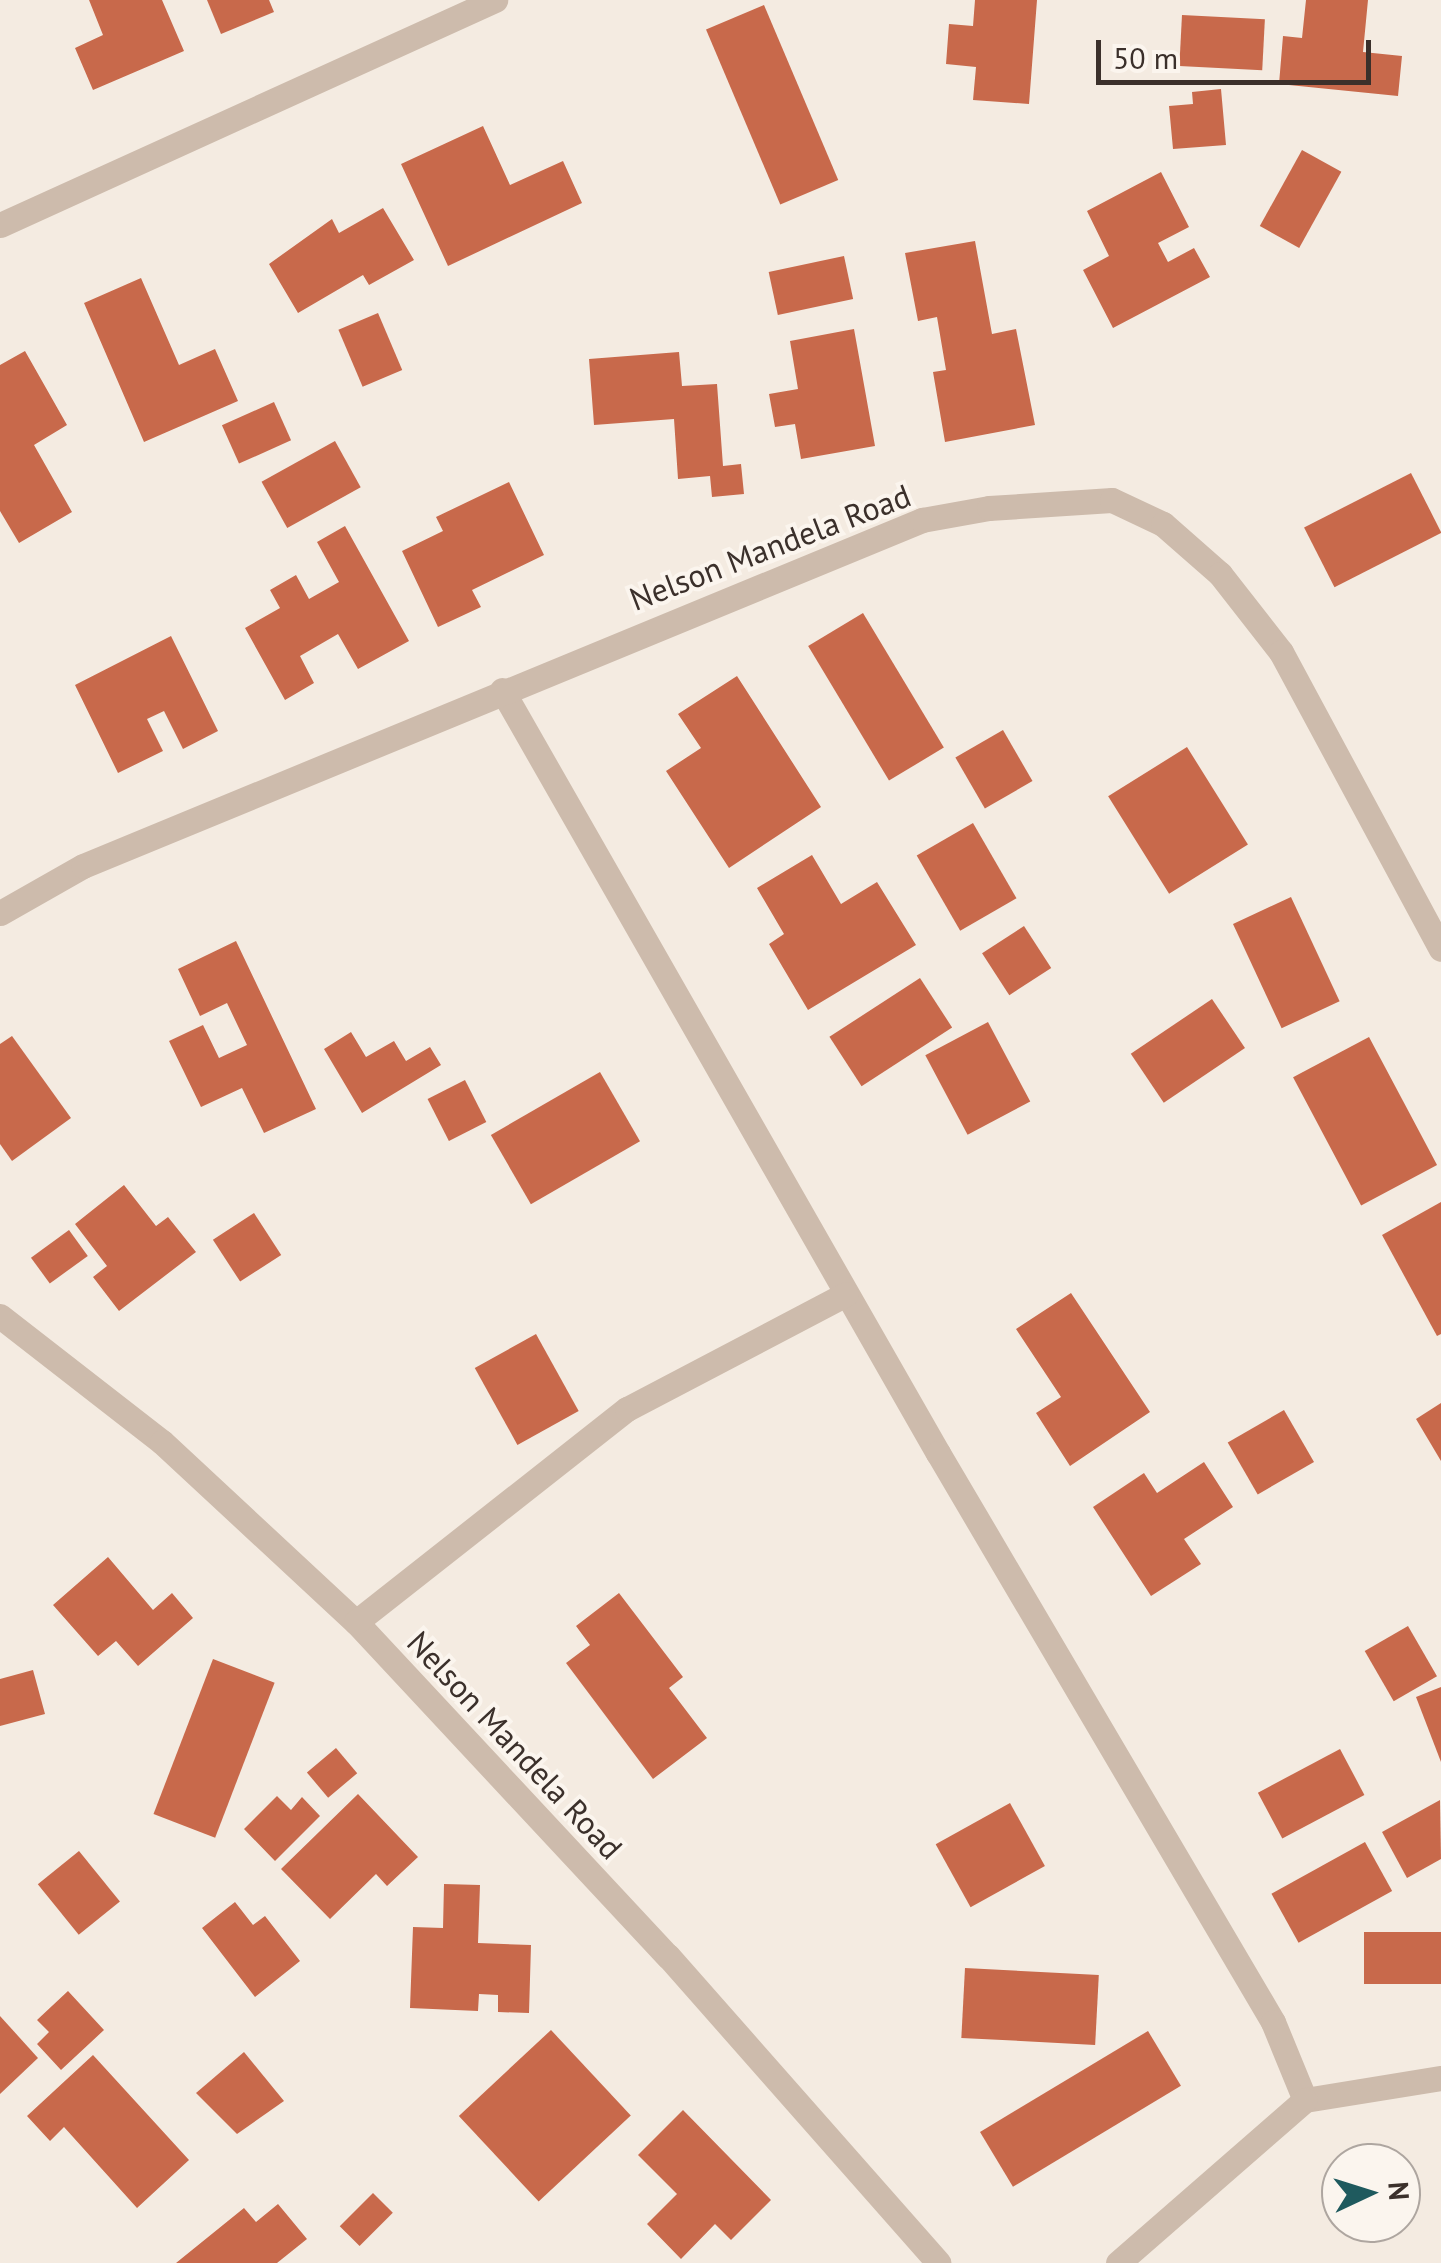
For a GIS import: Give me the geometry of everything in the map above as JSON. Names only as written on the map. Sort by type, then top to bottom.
[{"type":"street","points":[[0,225],[495,0]]},
{"type":"street","name":"Nelson Mandela Road","points":[[0,913],[83,866],[922,520],[1024,504],[1112,500],[1163,524],[1220,574],[1281,652],[1441,949]]},
{"type":"street","points":[[502,690],[846,1294],[1273,2022],[1305,2100]]},
{"type":"street","points":[[356,1622],[627,1409],[846,1294]]},
{"type":"street","name":"Nelson Mandela Road","points":[[0,1316],[162,1442],[356,1622],[668,1956],[939,2263]]},
{"type":"street","points":[[1118,2263],[1305,2100],[1441,2078]]},
{"type":"building","points":[[89,0],[162,0],[184,51],[93,90],[75,48],[103,35]]},
{"type":"building","points":[[207,0],[269,0],[274,12],[221,34]]},
{"type":"building","points":[[975,0],[1037,0],[1029,104],[973,100],[976,67],[946,64],[949,24],[973,26]]},
{"type":"building","points":[[1306,0],[1368,0],[1363,52],[1402,56],[1398,96],[1279,84],[1283,36],[1302,38]]},
{"type":"building","points":[[764,5],[838,180],[780,205],[706,30]]},
{"type":"building","points":[[1182,15],[1265,19],[1262,70],[1179,66]]},
{"type":"building","points":[[1221,89],[1226,145],[1173,149],[1169,106],[1193,104],[1192,92]]},
{"type":"building","points":[[483,126],[510,185],[563,161],[582,203],[448,266],[401,164]]},
{"type":"building","points":[[1302,150],[1341,172],[1299,248],[1260,226]]},
{"type":"building","points":[[1161,172],[1189,227],[1158,243],[1168,262],[1194,248],[1210,277],[1113,328],[1083,270],[1109,256],[1087,211]]},
{"type":"building","points":[[383,208],[414,260],[369,285],[363,275],[298,313],[269,264],[332,219],[339,233]]},
{"type":"building","points":[[975,241],[992,334],[1016,329],[1035,425],[945,442],[933,372],[946,370],[937,317],[918,321],[905,253]]},
{"type":"building","points":[[844,256],[853,299],[778,315],[769,272]]},
{"type":"building","points":[[141,278],[179,365],[215,349],[238,401],[144,442],[84,303]]},
{"type":"building","points":[[378,313],[402,370],[363,387],[338,330]]},
{"type":"building","points":[[854,329],[875,446],[801,459],[795,424],[775,427],[769,394],[798,389],[790,341]]},
{"type":"building","points":[[25,351],[67,425],[34,445],[72,512],[19,543],[0,511],[0,365]]},
{"type":"building","points":[[679,352],[682,386],[717,384],[723,466],[741,464],[744,494],[712,497],[710,476],[678,479],[674,419],[594,425],[589,359]]},
{"type":"building","points":[[274,402],[291,440],[239,464],[222,425]]},
{"type":"building","points":[[335,441],[361,487],[287,528],[262,482]]},
{"type":"building","points":[[1411,473],[1441,533],[1334,587],[1304,527]]},
{"type":"building","points":[[509,482],[544,555],[472,590],[481,607],[438,627],[402,551],[443,531],[436,517]]},
{"type":"building","points":[[345,526],[409,641],[358,669],[338,634],[300,656],[314,683],[285,700],[245,628],[280,608],[270,590],[296,575],[309,599],[339,582],[317,542]]},
{"type":"building","points":[[863,613],[944,748],[889,781],[808,646]]},
{"type":"building","points":[[171,636],[218,731],[183,749],[164,711],[147,719],[163,751],[118,773],[75,685]]},
{"type":"building","points":[[737,676],[821,807],[729,868],[666,771],[701,748],[678,714]]},
{"type":"building","points":[[1003,730],[1032,781],[985,809],[955,758]]},
{"type":"building","points":[[1187,747],[1248,845],[1169,894],[1108,796]]},
{"type":"building","points":[[973,823],[1016,898],[960,931],[917,856]]},
{"type":"building","points":[[812,855],[841,904],[877,882],[916,945],[808,1010],[769,944],[784,934],[757,888]]},
{"type":"building","points":[[1291,897],[1340,1001],[1282,1028],[1233,924]]},
{"type":"building","points":[[1024,926],[1051,968],[1009,995],[982,953]]},
{"type":"building","points":[[236,941],[316,1109],[264,1133],[242,1088],[201,1107],[169,1041],[203,1025],[219,1058],[247,1045],[227,1003],[200,1016],[178,969]]},
{"type":"building","points":[[920,978],[952,1027],[862,1086],[829,1037]]},
{"type":"building","points":[[1212,999],[1245,1048],[1164,1103],[1131,1054]]},
{"type":"building","points":[[988,1022],[1030,1101],[968,1135],[925,1055]]},
{"type":"building","points":[[351,1032],[366,1057],[394,1041],[406,1061],[430,1047],[441,1065],[362,1113],[324,1049]]},
{"type":"building","points":[[12,1036],[71,1118],[12,1161],[0,1144],[0,1044]]},
{"type":"building","points":[[1369,1037],[1437,1165],[1361,1205],[1293,1077]]},
{"type":"building","points":[[600,1072],[640,1141],[531,1204],[491,1135]]},
{"type":"building","points":[[465,1080],[486,1122],[449,1141],[428,1099]]},
{"type":"building","points":[[124,1185],[156,1226],[168,1217],[196,1252],[119,1311],[93,1277],[107,1266],[75,1224]]},
{"type":"building","points":[[1441,1202],[1441,1334],[1437,1336],[1382,1235]]},
{"type":"building","points":[[254,1213],[281,1255],[240,1282],[213,1240]]},
{"type":"building","points":[[69,1230],[88,1256],[50,1284],[31,1258]]},
{"type":"building","points":[[1071,1293],[1150,1412],[1070,1466],[1036,1413],[1061,1397],[1016,1329]]},
{"type":"building","points":[[536,1334],[579,1411],[517,1445],[475,1368]]},
{"type":"building","points":[[1441,1403],[1441,1461],[1416,1419]]},
{"type":"building","points":[[1284,1410],[1314,1462],[1258,1494],[1228,1442]]},
{"type":"building","points":[[1204,1462],[1233,1507],[1184,1539],[1201,1564],[1151,1596],[1093,1507],[1144,1473],[1157,1493]]},
{"type":"building","points":[[108,1557],[153,1610],[172,1593],[193,1618],[138,1666],[116,1641],[98,1656],[53,1605]]},
{"type":"building","points":[[619,1593],[683,1677],[669,1688],[707,1738],[653,1779],[566,1663],[590,1645],[576,1626]]},
{"type":"building","points":[[1408,1626],[1437,1676],[1394,1701],[1365,1651]]},
{"type":"building","points":[[213,1659],[275,1683],[215,1838],[154,1814]]},
{"type":"building","points":[[33,1670],[45,1714],[0,1726],[0,1679]]},
{"type":"building","points":[[1441,1687],[1441,1762],[1416,1697]]},
{"type":"building","points":[[336,1748],[357,1773],[328,1798],[307,1772]]},
{"type":"building","points":[[1340,1749],[1364,1795],[1282,1839],[1258,1793]]},
{"type":"building","points":[[358,1794],[418,1857],[387,1886],[376,1874],[330,1919],[281,1869]]},
{"type":"building","points":[[277,1796],[291,1810],[302,1797],[320,1816],[275,1861],[244,1829]]},
{"type":"building","points":[[1440,1800],[1441,1859],[1407,1878],[1382,1832]]},
{"type":"building","points":[[1010,1803],[1045,1866],[971,1907],[936,1844]]},
{"type":"building","points":[[1365,1842],[1392,1891],[1299,1943],[1271,1894]]},
{"type":"building","points":[[79,1851],[120,1902],[79,1935],[38,1884]]},
{"type":"building","points":[[444,1884],[480,1885],[478,1943],[531,1945],[529,2013],[498,2012],[498,1995],[479,1994],[478,2011],[410,2008],[413,1927],[443,1928]]},
{"type":"building","points":[[235,1902],[253,1925],[265,1916],[300,1961],[255,1997],[202,1928]]},
{"type":"building","points":[[1364,1932],[1441,1932],[1441,1984],[1364,1984]]},
{"type":"building","points":[[965,1968],[1099,1975],[1095,2045],[961,2038]]},
{"type":"building","points":[[68,1991],[104,2030],[61,2070],[37,2044],[49,2032],[37,2020]]},
{"type":"building","points":[[0,2016],[38,2058],[0,2094]]},
{"type":"building","points":[[551,2030],[631,2116],[539,2202],[459,2116]]},
{"type":"building","points":[[1148,2031],[1181,2086],[1013,2187],[980,2132]]},
{"type":"building","points":[[244,2052],[284,2101],[237,2134],[196,2093]]},
{"type":"building","points":[[93,2055],[189,2160],[137,2208],[64,2127],[50,2141],[27,2116]]},
{"type":"building","points":[[683,2110],[771,2200],[731,2240],[715,2224],[681,2259],[647,2224],[677,2194],[638,2155]]},
{"type":"building","points":[[373,2193],[393,2213],[360,2246],[340,2226]]},
{"type":"building","points":[[278,2204],[307,2239],[277,2263],[176,2263],[244,2208],[256,2222]]}]
